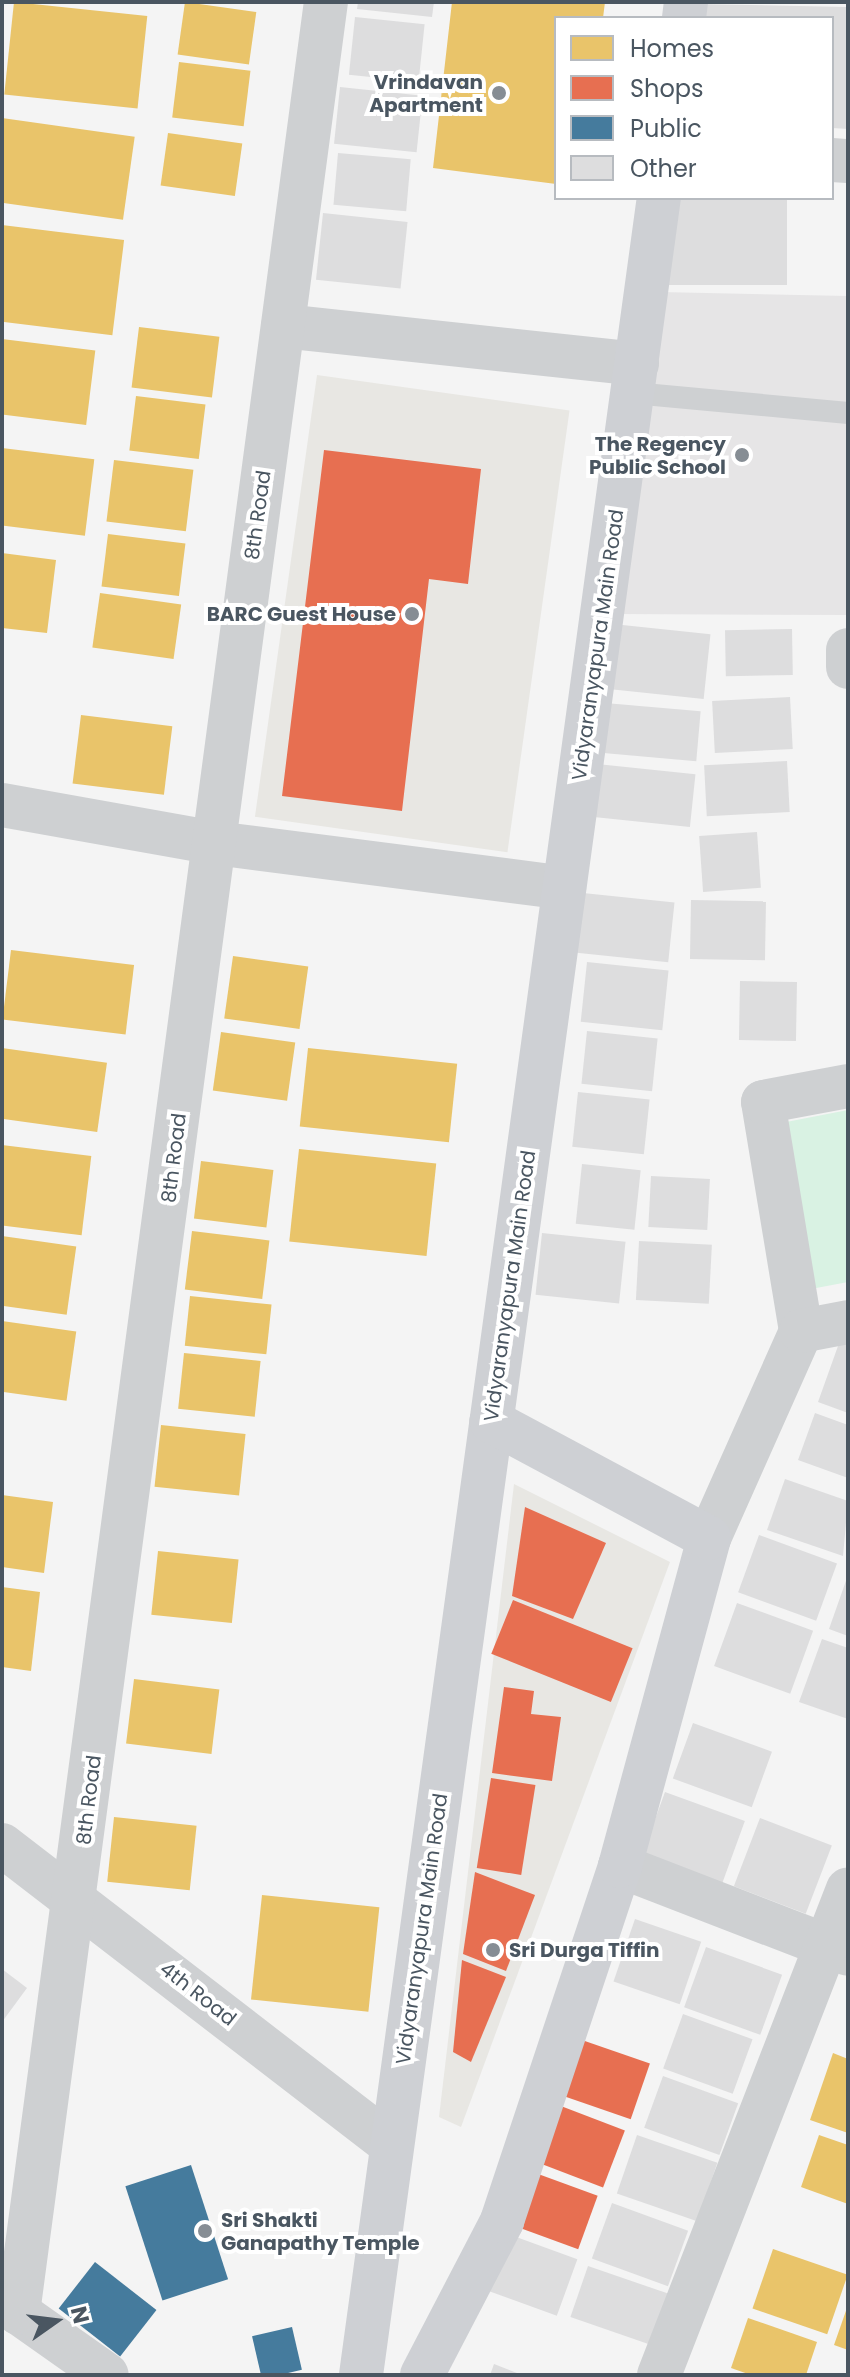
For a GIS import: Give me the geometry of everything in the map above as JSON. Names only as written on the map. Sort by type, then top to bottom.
[{"type":"main road","name":"Vidyaranyapura Main Road","points":[[361,2375],[659,200]]},
{"type":"main road","points":[[422,2375],[502,2221],[620,1866],[709,1538],[491,1421]]},
{"type":"street","name":"8th Road","points":[[10,2307],[76,1899],[326,2]]},
{"type":"street","points":[[283,326],[635,379]]},
{"type":"street","points":[[848,650],[848,667]]},
{"type":"street","points":[[2,805],[215,843],[564,888]]},
{"type":"street","points":[[709,1538],[801,1331],[763,1102],[848,1086]]},
{"type":"street","points":[[801,1331],[848,1322]]},
{"type":"street","name":"4th Road","points":[[2,1845],[392,2145]]},
{"type":"street","points":[[620,1866],[837,1950]]},
{"type":"street","points":[[659,2375],[837,1950],[848,1889]]},
{"type":"street","points":[[10,2307],[107,2375]]},
{"type":"lane","points":[[635,379],[848,413]]},
{"type":"shaded area","name":"The Regency Public School","points":[[660,292],[848,296],[848,615],[614,614]]},
{"type":"shaded area","name":"BARC Guest House","points":[[317,375],[570,410],[507,852],[255,817]]},
{"type":"shaded area","points":[[514,1484],[670,1562],[461,2127],[439,2117]]},
{"type":"green space","points":[[848,1110],[848,1282],[811,1289],[781,1123]]},
{"type":"building: Homes","points":[[14,2],[147,16],[138,108],[4,94]]},
{"type":"building: Homes","points":[[185,2],[256,12],[249,65],[178,54]]},
{"type":"building: Homes","name":"Vrindavan Apartment","points":[[452,2],[605,2],[603,16],[554,16],[554,184],[433,168]]},
{"type":"building: Homes","points":[[179,62],[250,71],[244,126],[172,118]]},
{"type":"building: Homes","points":[[2,118],[135,137],[123,220],[2,203]]},
{"type":"building: Homes","points":[[168,133],[242,143],[235,196],[161,185]]},
{"type":"building: Homes","points":[[2,225],[124,240],[112,335],[2,322]]},
{"type":"building: Homes","points":[[139,327],[219,337],[212,397],[132,388]]},
{"type":"building: Homes","points":[[2,339],[95,350],[86,425],[2,415]]},
{"type":"building: Homes","points":[[136,396],[205,405],[199,459],[129,451]]},
{"type":"building: Homes","points":[[2,448],[94,459],[85,536],[2,526]]},
{"type":"building: Homes","points":[[114,460],[193,470],[186,531],[106,522]]},
{"type":"building: Homes","points":[[108,534],[185,544],[179,596],[102,587]]},
{"type":"building: Homes","points":[[2,553],[56,560],[47,633],[2,628]]},
{"type":"building: Homes","points":[[100,593],[181,604],[174,659],[92,647]]},
{"type":"building: Homes","points":[[81,715],[172,726],[164,795],[73,783]]},
{"type":"building: Homes","points":[[11,950],[134,965],[126,1035],[2,1019]]},
{"type":"building: Homes","points":[[233,956],[308,967],[299,1029],[224,1018]]},
{"type":"building: Homes","points":[[221,1032],[295,1042],[287,1101],[213,1090]]},
{"type":"building: Homes","points":[[2,1048],[107,1063],[97,1132],[2,1119]]},
{"type":"building: Homes","points":[[308,1048],[457,1064],[449,1142],[300,1127]]},
{"type":"building: Homes","points":[[2,1145],[91,1156],[82,1235],[2,1226]]},
{"type":"building: Homes","points":[[299,1149],[436,1163],[427,1256],[289,1241]]},
{"type":"building: Homes","points":[[201,1161],[273,1170],[266,1227],[194,1219]]},
{"type":"building: Homes","points":[[192,1231],[269,1241],[262,1299],[185,1290]]},
{"type":"building: Homes","points":[[2,1236],[76,1246],[67,1315],[2,1306]]},
{"type":"building: Homes","points":[[190,1296],[272,1305],[266,1354],[185,1346]]},
{"type":"building: Homes","points":[[2,1321],[76,1331],[67,1401],[2,1392]]},
{"type":"building: Homes","points":[[184,1353],[261,1361],[255,1417],[178,1409]]},
{"type":"building: Homes","points":[[161,1425],[246,1434],[239,1496],[155,1487]]},
{"type":"building: Homes","points":[[2,1495],[53,1502],[44,1573],[2,1567]]},
{"type":"building: Homes","points":[[158,1551],[239,1559],[232,1623],[151,1615]]},
{"type":"building: Homes","points":[[2,1587],[40,1592],[31,1671],[2,1667]]},
{"type":"building: Homes","points":[[134,1679],[219,1689],[211,1754],[126,1744]]},
{"type":"building: Homes","points":[[114,1817],[197,1826],[190,1890],[107,1882]]},
{"type":"building: Homes","points":[[262,1895],[379,1907],[368,2012],[251,1999]]},
{"type":"building: Homes","points":[[833,2053],[848,2059],[848,2133],[810,2120]]},
{"type":"building: Homes","points":[[819,2135],[848,2145],[848,2204],[801,2187]]},
{"type":"building: Homes","points":[[773,2249],[848,2275],[827,2334],[752,2309]]},
{"type":"building: Homes","points":[[848,2305],[848,2350],[834,2345]]},
{"type":"building: Homes","points":[[748,2318],[817,2342],[806,2375],[751,2375],[731,2368]]},
{"type":"building: Shops","points":[[324,450],[481,469],[468,584],[429,579],[402,811],[282,796]]},
{"type":"building: Shops","points":[[525,1507],[606,1543],[573,1619],[512,1596]]},
{"type":"building: Shops","points":[[513,1600],[633,1648],[611,1702],[491,1654]]},
{"type":"building: Shops","points":[[504,1687],[534,1691],[531,1714],[561,1717],[552,1781],[492,1773]]},
{"type":"building: Shops","points":[[491,1778],[535,1785],[521,1875],[477,1868]]},
{"type":"building: Shops","points":[[475,1872],[535,1895],[506,1971],[463,1954]]},
{"type":"building: Shops","points":[[462,1960],[506,1977],[471,2062],[453,2052]]},
{"type":"building: Shops","points":[[579,2039],[650,2063],[631,2119],[560,2095]]},
{"type":"building: Shops","points":[[553,2103],[625,2131],[603,2188],[531,2160]]},
{"type":"building: Shops","points":[[530,2171],[598,2196],[578,2249],[511,2225]]},
{"type":"building: Public","points":[[191,2165],[228,2279],[162,2300],[125,2186]]},
{"type":"building: Public","points":[[95,2262],[156,2310],[120,2357],[59,2308]]},
{"type":"building: Public","points":[[292,2327],[302,2370],[261,2375],[252,2336]]},
{"type":"building: Other","points":[[358,2],[434,2],[432,17],[357,9]]},
{"type":"building: Other","points":[[696,4],[848,7],[848,129],[834,128],[834,16],[695,16]]},
{"type":"building: Other","points":[[355,17],[425,24],[419,82],[349,75]]},
{"type":"building: Other","points":[[340,87],[423,96],[417,152],[334,144]]},
{"type":"building: Other","points":[[338,153],[411,159],[406,211],[333,205]]},
{"type":"building: Other","points":[[668,200],[787,200],[787,285],[668,285]]},
{"type":"building: Other","points":[[323,213],[408,222],[401,289],[316,280]]},
{"type":"building: Other","points":[[613,624],[710,634],[704,699],[606,689]]},
{"type":"building: Other","points":[[792,629],[793,675],[726,676],[725,630]]},
{"type":"building: Other","points":[[790,697],[793,749],[715,753],[712,701]]},
{"type":"building: Other","points":[[605,703],[701,711],[696,761],[601,753]]},
{"type":"building: Other","points":[[787,761],[790,812],[707,816],[704,765]]},
{"type":"building: Other","points":[[597,764],[695,774],[690,827],[591,817]]},
{"type":"building: Other","points":[[757,832],[761,888],[703,892],[699,836]]},
{"type":"building: Other","points":[[583,893],[674,903],[668,962],[577,953]]},
{"type":"building: Other","points":[[691,900],[766,901],[765,960],[690,959]]},
{"type":"building: Other","points":[[587,962],[669,971],[662,1030],[581,1022]]},
{"type":"building: Other","points":[[740,981],[797,982],[796,1041],[739,1040]]},
{"type":"building: Other","points":[[587,1031],[658,1038],[652,1091],[581,1084]]},
{"type":"building: Other","points":[[578,1092],[650,1100],[644,1154],[572,1147]]},
{"type":"building: Other","points":[[582,1164],[641,1170],[634,1230],[576,1224]]},
{"type":"building: Other","points":[[651,1176],[710,1179],[707,1230],[648,1227]]},
{"type":"building: Other","points":[[542,1233],[626,1242],[619,1303],[536,1295]]},
{"type":"building: Other","points":[[639,1241],[712,1245],[709,1304],[636,1300]]},
{"type":"building: Other","points":[[843,1332],[848,1334],[848,1413],[818,1402]]},
{"type":"building: Other","points":[[815,1413],[848,1425],[848,1478],[798,1460]]},
{"type":"building: Other","points":[[785,1479],[848,1501],[843,1556],[767,1530]]},
{"type":"building: Other","points":[[759,1535],[837,1563],[816,1621],[738,1592]]},
{"type":"building: Other","points":[[848,1575],[848,1636],[829,1629]]},
{"type":"building: Other","points":[[737,1603],[813,1631],[790,1694],[714,1666]]},
{"type":"building: Other","points":[[822,1639],[848,1648],[848,1719],[799,1702]]},
{"type":"building: Other","points":[[693,1723],[772,1752],[752,1807],[673,1778]]},
{"type":"building: Other","points":[[665,1792],[745,1821],[722,1884],[642,1855]]},
{"type":"building: Other","points":[[760,1818],[832,1846],[806,1914],[734,1886]]},
{"type":"building: Other","points":[[635,1919],[701,1942],[680,2004],[614,1981]]},
{"type":"building: Other","points":[[706,1947],[782,1975],[760,2035],[684,2007]]},
{"type":"building: Other","points":[[2,1969],[27,1988],[2,2022]]},
{"type":"building: Other","points":[[683,2014],[753,2039],[733,2094],[663,2069]]},
{"type":"building: Other","points":[[663,2076],[738,2103],[719,2155],[644,2128]]},
{"type":"building: Other","points":[[637,2135],[717,2163],[697,2221],[617,2194]]},
{"type":"building: Other","points":[[612,2203],[688,2231],[668,2286],[592,2258]]},
{"type":"building: Other","points":[[505,2233],[577,2259],[557,2316],[484,2289]]},
{"type":"building: Other","points":[[588,2266],[670,2294],[653,2345],[570,2317]]},
{"type":"building: Other","points":[[494,2364],[522,2375],[490,2375]]},
{"type":"place","name":"Vrindavan Apartment","points":[[499,93]]},
{"type":"place","name":"The Regency Public School","points":[[742,455]]},
{"type":"place","name":"BARC Guest House","points":[[412,614]]},
{"type":"place","name":"Sri Durga Tiffin","points":[[493,1950]]},
{"type":"place","name":"Sri Shakti Ganapathy Temple","points":[[205,2231]]}]
